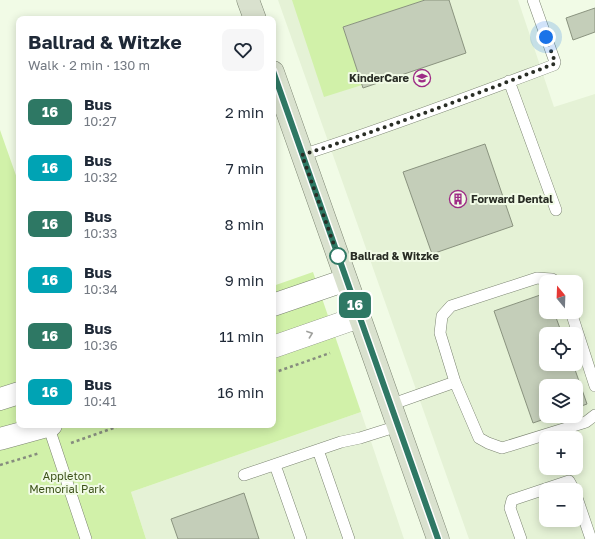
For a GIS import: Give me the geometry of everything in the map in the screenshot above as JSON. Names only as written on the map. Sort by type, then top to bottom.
[{"type":"main road","points":[[248,0],[253,16]]},
{"type":"main road","points":[[276,81],[438,539]]},
{"type":"street","points":[[276,305],[346,280]]},
{"type":"street","points":[[276,346],[359,317]]},
{"type":"street","points":[[0,399],[16,394]]},
{"type":"street","points":[[0,439],[38,428]]},
{"type":"lane","points":[[302,155],[334,145],[554,64],[555,62],[533,0]]},
{"type":"lane","points":[[509,81],[556,210]]},
{"type":"lane","points":[[539,278],[451,306],[442,316],[440,333],[456,382],[479,438],[502,448],[586,422],[595,415]]},
{"type":"lane","points":[[573,319],[595,386]]},
{"type":"lane","points":[[390,405],[456,382]]},
{"type":"lane","points":[[244,475],[318,450],[398,426]]},
{"type":"lane","points":[[50,428],[86,539]]},
{"type":"lane","points":[[318,450],[349,539]]},
{"type":"lane","points":[[275,465],[300,539]]},
{"type":"lane","points":[[521,539],[510,508],[512,500],[539,491]]},
{"type":"lane","points":[[583,516],[591,539]]},
{"type":"path","points":[[276,371],[330,353]]},
{"type":"shaded area","points":[[278,0],[518,0],[554,107],[595,94],[595,539],[469,539]]},
{"type":"shaded area","points":[[361,412],[404,539],[146,539],[131,492]]},
{"type":"green space","points":[[292,0],[425,0],[343,27],[362,85],[324,97]]},
{"type":"green space","name":"Appleton Memorial Park","points":[[0,130],[16,175],[16,428],[276,428],[276,285],[313,272],[361,412],[131,492],[146,539],[0,539]]},
{"type":"building","points":[[425,0],[449,0],[466,53],[363,88],[343,27]]},
{"type":"building","points":[[595,8],[595,32],[573,40],[566,18]]},
{"type":"building","name":"Forward Dental","points":[[485,144],[513,226],[432,254],[403,172]]},
{"type":"building","points":[[539,295],[539,319],[557,319],[559,327],[539,327],[539,371],[575,371],[578,379],[539,379],[539,421],[533,423],[494,311]]},
{"type":"building","points":[[583,393],[587,404],[583,405]]},
{"type":"building","points":[[244,493],[259,539],[178,539],[171,519]]},
{"type":"bus line","name":"16","points":[[276,80],[438,539]]},
{"type":"place","name":"KinderCare","points":[[422,78]]},
{"type":"place","name":"Forward Dental","points":[[458,199]]},
{"type":"place","name":"Ballrad & Witzke","points":[[338,256]]},
{"type":"route","points":[[338,256],[302,155],[474,95],[554,64],[555,62],[546,37]]}]
